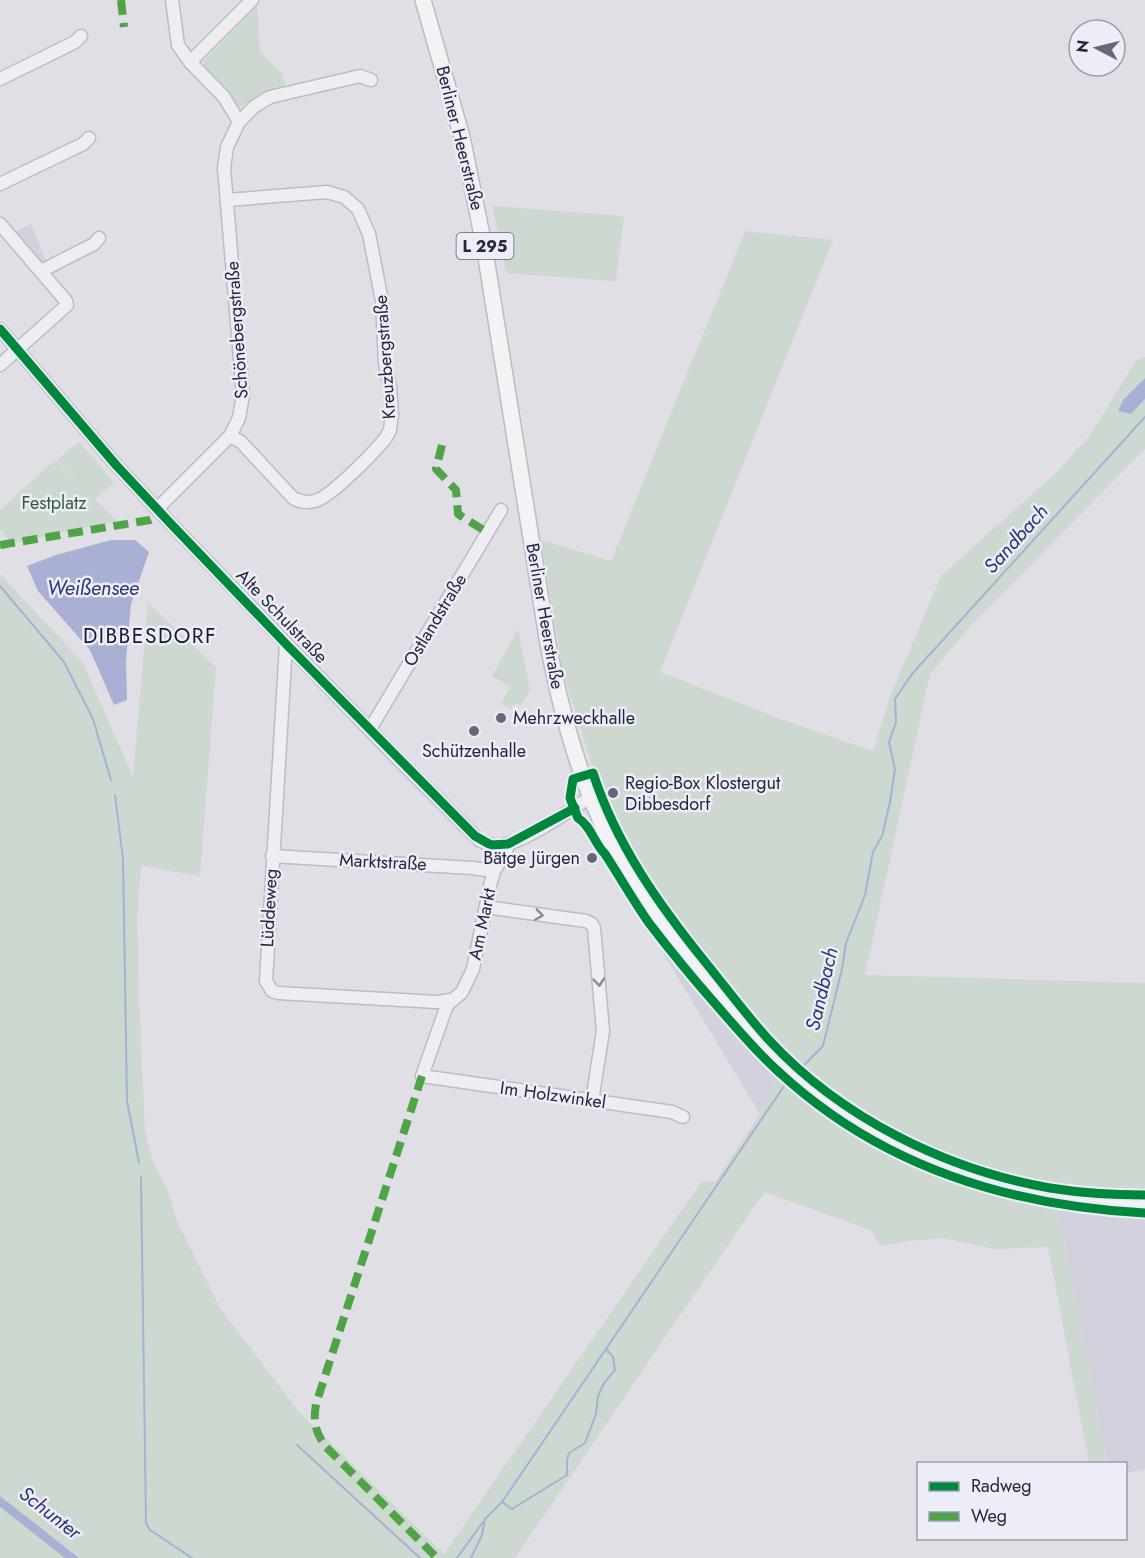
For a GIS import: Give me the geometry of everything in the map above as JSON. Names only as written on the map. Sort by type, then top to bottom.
[{"type":"main road","name":"Berliner Heerstraße","points":[[423,0],[462,136],[474,191],[548,644],[560,704],[590,797],[627,872],[708,985],[785,1066],[832,1106],[917,1154],[996,1184],[1048,1196],[1145,1204]]},
{"type":"street","points":[[172,0],[178,45],[190,62],[224,97],[238,122]]},
{"type":"street","points":[[190,62],[252,0]]},
{"type":"street","points":[[0,79],[75,42],[81,36]]},
{"type":"street","name":"Schönebergstraße","points":[[157,509],[230,436],[239,418],[243,395],[224,158],[231,136],[238,122],[255,106],[270,97],[360,76],[371,80]]},
{"type":"street","points":[[0,184],[83,144],[89,138]]},
{"type":"street","name":"Kreuzbergstraße","points":[[227,200],[327,192],[344,197],[358,208],[369,234],[382,301],[385,364],[393,414],[386,439],[321,499],[313,502],[298,501],[292,498],[241,442],[230,436]]},
{"type":"street","points":[[0,224],[67,305],[0,365]]},
{"type":"street","points":[[41,271],[94,244],[99,238]]},
{"type":"street","name":"Alte Schulstraße","points":[[0,329],[109,458],[286,644],[475,836],[491,845],[508,844]]},
{"type":"street","name":"Ostlandstraße","points":[[370,729],[501,510]]},
{"type":"street","name":"Lüddeweg","points":[[286,644],[266,981],[272,991],[278,993],[425,1001],[451,1000]]},
{"type":"street","points":[[508,844],[563,815],[590,797]]},
{"type":"street","name":"Am Markt","points":[[422,1076],[445,1011],[451,1000],[462,992],[473,969],[494,871],[506,852],[508,844]]},
{"type":"street","name":"Marktstraße","points":[[272,856],[472,867],[494,871]]},
{"type":"street","points":[[486,907],[586,921],[592,924],[603,1031],[592,1101]]},
{"type":"street","name":"Im Holzwinkel","points":[[422,1076],[672,1112],[682,1117]]},
{"type":"shaded area","points":[[31,224],[47,263],[42,266],[14,232]]},
{"type":"shaded area","points":[[656,941],[749,1051],[778,1077],[760,1114]]},
{"type":"shaded area","points":[[1058,1209],[1145,1218],[1145,1469],[1127,1473],[1127,1462],[1107,1462]]},
{"type":"green space","points":[[257,6],[260,52],[283,74],[285,85],[258,95],[238,107],[219,82],[206,70],[203,61]]},
{"type":"green space","points":[[493,206],[624,216],[616,281],[506,273]]},
{"type":"green space","points":[[745,231],[833,240],[660,672],[786,721],[873,751],[892,692],[941,576],[1057,472],[1090,435],[1136,361],[1145,357],[1145,378],[1123,400],[1118,411],[1131,414],[1145,399],[1145,449],[973,623],[930,674],[865,975],[1145,983],[1145,1193],[1054,1186],[990,1171],[886,1126],[837,1096],[793,1057],[765,1028],[725,984],[684,932],[646,878],[609,798],[594,772],[562,669],[541,540],[611,561]]},
{"type":"green space","name":"Festplatz","points":[[79,442],[114,482],[95,499],[117,521],[11,543],[0,529],[0,510],[55,460],[83,487],[57,460]]},
{"type":"green space","points":[[0,574],[83,663],[133,777],[148,603],[216,667],[200,876],[141,866],[137,919],[141,1049],[145,1130],[152,1160],[167,1189],[177,1221],[221,1310],[301,1414],[444,1554],[702,1181],[715,1182],[760,1114],[778,1077],[863,1143],[915,1168],[996,1196],[1058,1209],[1107,1462],[1089,1462],[1048,1247],[995,1249],[942,1238],[881,1246],[871,1230],[764,1192],[515,1558],[79,1558],[0,1496]]},
{"type":"green space","points":[[518,629],[530,690],[521,706],[515,703],[511,709],[501,703],[510,687],[492,676]]},
{"type":"green space","points":[[0,1507],[64,1557],[65,1558],[0,1558]]},
{"type":"water","points":[[1145,378],[1145,399],[1131,414],[1118,411],[1123,400]]},
{"type":"water","name":"Weißensee","points":[[111,540],[135,540],[149,552],[131,604],[126,661],[127,700],[114,705],[90,650],[38,591],[27,566],[56,555]]},
{"type":"water","points":[[0,1496],[79,1558],[65,1558],[0,1507]]},
{"type":"waterway","name":"Sandbach","points":[[799,1070],[823,1046],[846,943],[865,895],[873,852],[882,836],[895,769],[889,742],[896,722],[895,699],[912,674],[1145,417]]},
{"type":"waterway","points":[[0,586],[64,662],[93,719],[111,780]]},
{"type":"waterway","points":[[115,795],[123,859],[127,1101],[139,1163]]},
{"type":"waterway","name":"Sandbach","points":[[471,1558],[482,1535],[485,1519],[502,1502],[512,1509],[567,1475],[569,1453],[585,1443],[596,1414],[598,1396],[604,1383],[615,1370],[613,1357],[606,1349],[791,1078]]},
{"type":"waterway","points":[[141,1177],[146,1523],[150,1530],[192,1558]]},
{"type":"waterway","points":[[502,1502],[606,1349]]},
{"type":"waterway","points":[[297,1445],[420,1558]]},
{"type":"waterway","points":[[457,1558],[483,1522]]},
{"type":"marked path","points":[[121,0],[124,27]]},
{"type":"marked path","points":[[442,445],[436,469],[456,490],[458,514],[488,533]]},
{"type":"marked path","points":[[0,545],[150,520],[154,518],[157,509]]},
{"type":"marked path","points":[[422,1076],[316,1404],[315,1416],[317,1432],[326,1447],[437,1558]]},
{"type":"cycle path","points":[[0,329],[116,465],[172,525],[475,836],[491,845],[508,844],[575,808]]},
{"type":"cycle path","points":[[1145,1195],[1050,1188],[1011,1180],[973,1168],[935,1154],[898,1136],[829,1094],[769,1040],[672,919],[626,849],[593,773],[573,779],[570,798],[578,818],[589,830],[649,923],[753,1047],[819,1106],[861,1134],[904,1157],[950,1176],[1045,1201],[1094,1209],[1145,1213]]},
{"type":"place","name":"Mehrzweckhalle","points":[[501,718]]},
{"type":"place","name":"Schützenhalle","points":[[474,731]]},
{"type":"place","name":"Regio-Box Klostergut Dibbesdorf","points":[[613,793]]},
{"type":"place","name":"Bätge Jürgen","points":[[592,858]]},
{"type":"district","name":"DIBBESDORF","points":[[150,636]]},
{"type":"water label","name":"Schunter","points":[[50,1513]]}]
